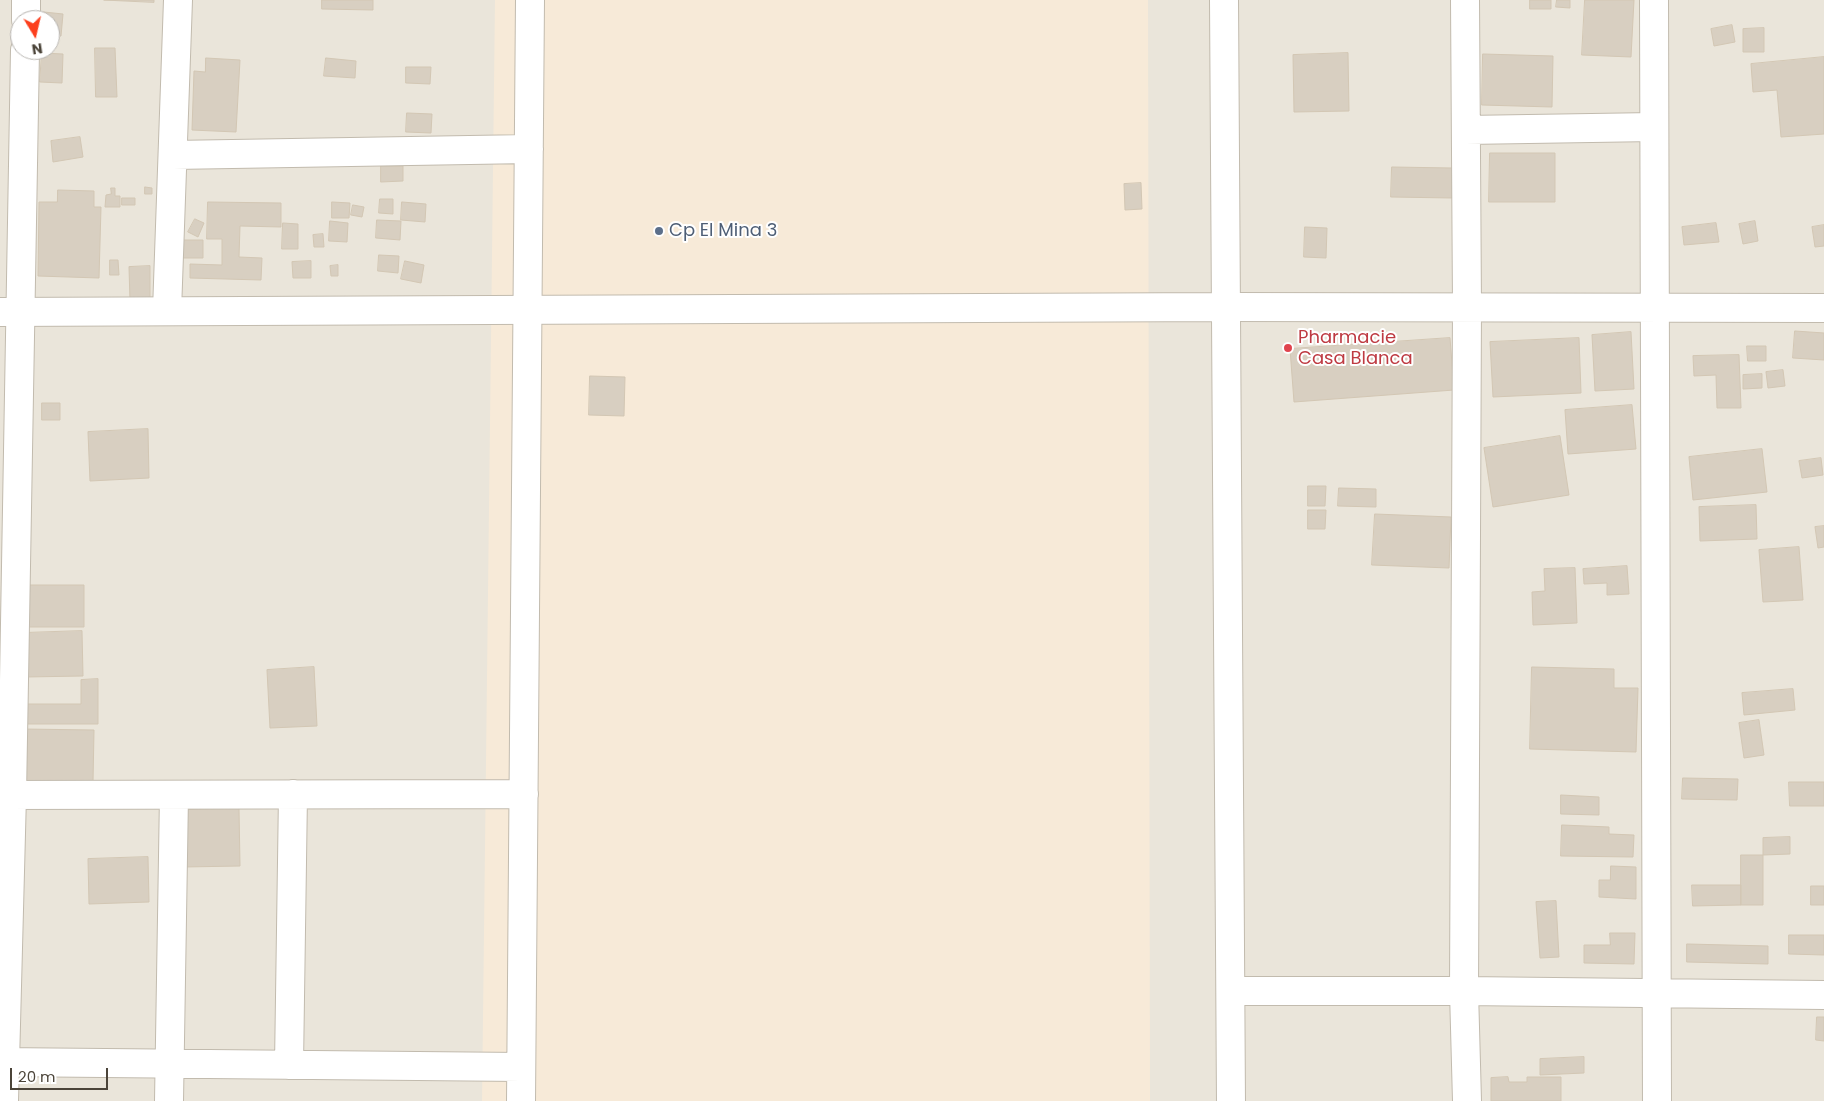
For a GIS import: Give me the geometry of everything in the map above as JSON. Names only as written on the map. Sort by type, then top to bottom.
[{"type":"street","points":[[167,312],[178,0]]},
{"type":"street","points":[[521,1101],[530,0]]},
{"type":"street","points":[[1224,0],[1231,1101]]},
{"type":"street","points":[[1465,0],[1467,306],[1464,991],[1467,1101]]},
{"type":"street","points":[[1654,0],[1657,1101]]},
{"type":"street","points":[[4,1101],[10,312],[24,60]]},
{"type":"street","points":[[1466,130],[1654,126]]},
{"type":"street","points":[[173,155],[529,150]]},
{"type":"street","points":[[10,312],[1467,306],[1824,308]]},
{"type":"street","points":[[289,1064],[293,794]]},
{"type":"street","points":[[6,795],[524,794]]},
{"type":"street","points":[[169,1101],[174,795]]},
{"type":"street","points":[[1231,991],[1464,991],[1824,996]]},
{"type":"street","points":[[3,1062],[521,1066]]},
{"type":"shaded area","points":[[0,0],[1824,0],[1824,1101],[0,1101]]},
{"type":"shaded area","points":[[495,0],[1148,0],[1150,1101],[482,1101]]},
{"type":"building","points":[[104,0],[154,0],[154,2]]},
{"type":"building","points":[[322,0],[373,0],[373,10],[322,9]]},
{"type":"building","points":[[1530,0],[1551,0],[1551,9],[1530,9]]},
{"type":"building","points":[[1557,0],[1570,0],[1570,8],[1556,7]]},
{"type":"building","points":[[1585,0],[1634,0],[1631,57],[1582,55]]},
{"type":"building","points":[[60,14],[63,14],[60,36]]},
{"type":"building","points":[[1732,25],[1735,42],[1714,46],[1711,29]]},
{"type":"building","points":[[1764,28],[1764,52],[1743,52],[1743,29]]},
{"type":"building","points":[[95,48],[115,48],[117,97],[96,97]]},
{"type":"building","points":[[1348,53],[1349,111],[1294,112],[1293,55]]},
{"type":"building","points":[[60,54],[63,54],[62,83],[40,82],[42,60],[60,60]]},
{"type":"building","points":[[1483,54],[1553,56],[1552,107],[1482,105]]},
{"type":"building","points":[[1824,57],[1824,134],[1781,137],[1777,90],[1753,92],[1751,64]]},
{"type":"building","points":[[206,58],[240,60],[236,132],[192,130],[194,71],[205,72]]},
{"type":"building","points":[[326,58],[356,61],[355,78],[324,76]]},
{"type":"building","points":[[406,67],[431,67],[430,84],[406,83]]},
{"type":"building","points":[[407,113],[432,114],[431,133],[406,132]]},
{"type":"building","points":[[80,137],[83,157],[53,162],[51,141]]},
{"type":"building","points":[[1490,153],[1555,153],[1555,202],[1489,202]]},
{"type":"building","points":[[381,166],[403,166],[403,181],[381,182]]},
{"type":"building","points":[[1392,167],[1452,168],[1452,198],[1391,197]]},
{"type":"building","points":[[1141,183],[1142,209],[1125,210],[1124,184]]},
{"type":"building","points":[[145,187],[152,188],[152,194],[145,194]]},
{"type":"building","points":[[111,188],[115,188],[115,196],[120,196],[120,207],[105,207],[106,195],[111,194]]},
{"type":"building","points":[[58,190],[94,191],[94,207],[101,207],[99,278],[38,276],[39,202],[57,202]]},
{"type":"building","points":[[122,198],[135,198],[135,205],[122,205]]},
{"type":"building","points":[[380,199],[393,199],[393,214],[379,213]]},
{"type":"building","points":[[208,202],[281,203],[281,227],[240,226],[239,257],[262,258],[261,280],[190,278],[190,264],[222,265],[222,239],[207,239]]},
{"type":"building","points":[[332,202],[350,203],[349,218],[332,218]]},
{"type":"building","points":[[402,202],[426,204],[425,222],[401,220]]},
{"type":"building","points":[[353,205],[364,207],[362,217],[351,215]]},
{"type":"building","points":[[195,219],[204,223],[198,237],[188,232]]},
{"type":"building","points":[[377,220],[401,221],[400,240],[376,238]]},
{"type":"building","points":[[330,221],[348,223],[347,242],[329,241]]},
{"type":"building","points":[[1755,221],[1758,241],[1743,244],[1739,224]]},
{"type":"building","points":[[283,223],[298,224],[298,249],[282,249]]},
{"type":"building","points":[[1716,223],[1719,242],[1684,245],[1682,227]]},
{"type":"building","points":[[1824,225],[1824,246],[1815,247],[1812,227]]},
{"type":"building","points":[[1305,227],[1327,228],[1326,258],[1304,257]]},
{"type":"building","points":[[323,234],[324,247],[314,247],[313,235]]},
{"type":"building","points":[[183,240],[203,240],[203,258],[183,258]]},
{"type":"building","points":[[379,255],[399,256],[398,273],[378,271]]},
{"type":"building","points":[[110,260],[118,260],[119,275],[110,275]]},
{"type":"building","points":[[311,261],[311,278],[293,278],[292,262]]},
{"type":"building","points":[[405,261],[424,265],[421,283],[401,279]]},
{"type":"building","points":[[338,265],[338,276],[331,276],[330,266]]},
{"type":"building","points":[[150,266],[150,300],[130,301],[129,267]]},
{"type":"building","points":[[1795,331],[1824,333],[1824,360],[1793,358]]},
{"type":"building","points":[[1631,332],[1634,389],[1595,391],[1592,335]]},
{"type":"building","points":[[1450,338],[1454,390],[1294,402],[1290,349]]},
{"type":"building","points":[[1579,338],[1581,393],[1493,397],[1490,342]]},
{"type":"building","points":[[1747,346],[1766,346],[1766,361],[1748,361]]},
{"type":"building","points":[[1739,355],[1741,408],[1717,408],[1716,375],[1694,376],[1693,356]]},
{"type":"building","points":[[1783,370],[1785,386],[1768,388],[1766,372]]},
{"type":"building","points":[[1762,374],[1762,388],[1743,389],[1743,375]]},
{"type":"building","points":[[590,376],[625,377],[624,416],[589,415]]},
{"type":"building","points":[[42,403],[60,403],[60,420],[42,420]]},
{"type":"building","points":[[1632,405],[1636,449],[1568,454],[1565,410]]},
{"type":"building","points":[[148,429],[149,478],[90,481],[88,432]]},
{"type":"building","points":[[1560,436],[1569,495],[1493,507],[1484,448]]},
{"type":"building","points":[[1762,449],[1767,492],[1693,500],[1689,457]]},
{"type":"building","points":[[1821,458],[1823,475],[1802,478],[1799,461]]},
{"type":"building","points":[[1308,486],[1326,486],[1325,506],[1308,506]]},
{"type":"building","points":[[1339,488],[1376,489],[1376,507],[1338,506]]},
{"type":"building","points":[[1756,505],[1757,539],[1700,541],[1699,507]]},
{"type":"building","points":[[1308,510],[1326,510],[1325,529],[1308,529]]},
{"type":"building","points":[[1375,514],[1451,517],[1449,568],[1372,565]]},
{"type":"building","points":[[1824,526],[1824,547],[1818,548],[1815,527]]},
{"type":"building","points":[[1799,547],[1803,600],[1763,602],[1759,550]]},
{"type":"building","points":[[1627,566],[1629,594],[1607,595],[1607,583],[1584,584],[1583,569]]},
{"type":"building","points":[[1575,568],[1577,623],[1533,625],[1532,592],[1545,591],[1544,569]]},
{"type":"building","points":[[23,585],[84,585],[84,627],[23,627]]},
{"type":"building","points":[[82,631],[83,676],[25,677],[23,633]]},
{"type":"building","points":[[314,667],[317,726],[270,728],[267,670]]},
{"type":"building","points":[[1532,667],[1614,669],[1614,688],[1638,688],[1636,752],[1530,749]]},
{"type":"building","points":[[98,679],[98,724],[23,724],[22,704],[81,704],[81,680]]},
{"type":"building","points":[[1793,689],[1795,710],[1744,715],[1742,693]]},
{"type":"building","points":[[1759,720],[1764,755],[1744,758],[1739,723]]},
{"type":"building","points":[[22,729],[94,730],[93,782],[21,781]]},
{"type":"building","points":[[1683,778],[1738,779],[1737,800],[1682,799]]},
{"type":"building","points":[[1789,782],[1824,782],[1824,806],[1790,806]]},
{"type":"building","points":[[1561,795],[1599,797],[1599,815],[1561,814]]},
{"type":"building","points":[[239,809],[240,866],[183,867],[183,810]]},
{"type":"building","points":[[1562,825],[1609,827],[1609,834],[1634,835],[1633,857],[1561,856]]},
{"type":"building","points":[[1790,837],[1790,854],[1763,855],[1763,838]]},
{"type":"building","points":[[1741,855],[1763,855],[1763,905],[1741,905]]},
{"type":"building","points":[[148,857],[149,902],[89,904],[88,859]]},
{"type":"building","points":[[1611,866],[1636,867],[1636,899],[1599,897],[1599,880],[1610,880]]},
{"type":"building","points":[[1692,885],[1741,885],[1741,905],[1693,906]]},
{"type":"building","points":[[1811,886],[1824,886],[1824,905],[1811,905]]},
{"type":"building","points":[[1556,901],[1559,957],[1540,958],[1536,902]]},
{"type":"building","points":[[1610,933],[1635,933],[1634,964],[1584,963],[1584,945],[1610,945]]},
{"type":"building","points":[[1789,935],[1824,935],[1824,955],[1789,954]]},
{"type":"building","points":[[1687,944],[1768,946],[1768,964],[1687,962]]},
{"type":"building","points":[[1817,1017],[1824,1017],[1824,1041],[1816,1040]]},
{"type":"building","points":[[1584,1057],[1584,1073],[1540,1075],[1540,1059]]},
{"type":"building","points":[[1508,1077],[1509,1082],[1527,1082],[1527,1077],[1561,1077],[1561,1101],[1491,1101],[1491,1078]]},
{"type":"place","name":"Cp El Mina 3","points":[[659,231]]},
{"type":"place","name":"Pharmacie Casa Blanca","points":[[1288,348]]}]
